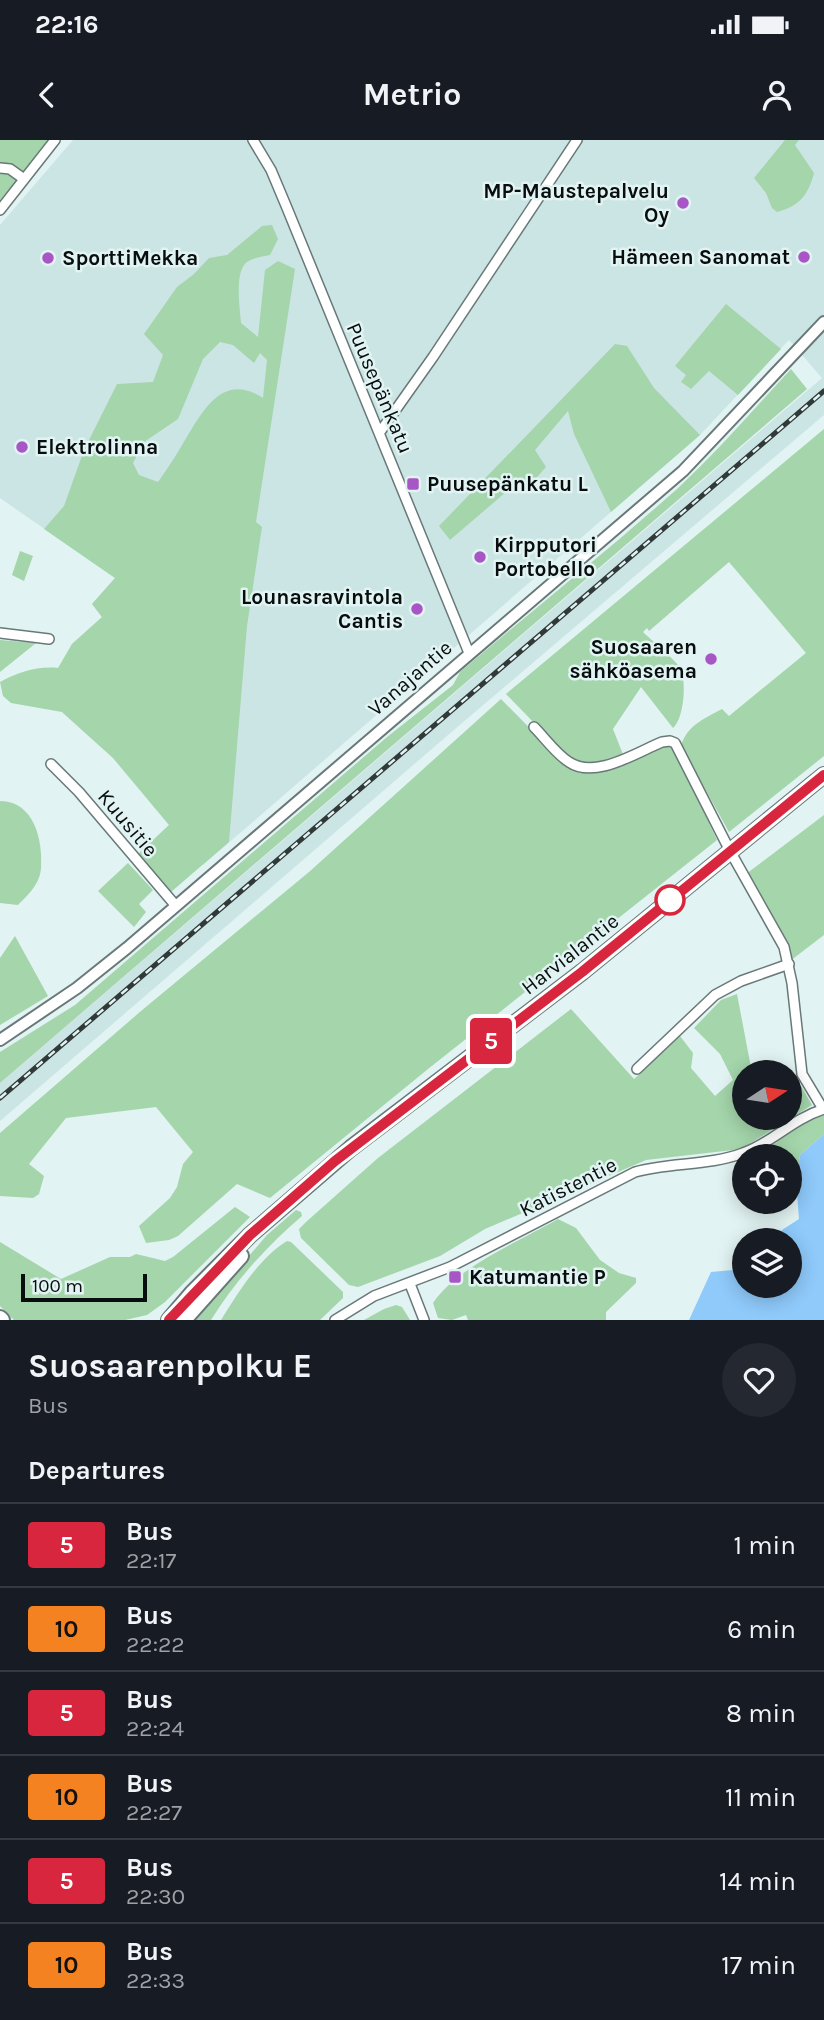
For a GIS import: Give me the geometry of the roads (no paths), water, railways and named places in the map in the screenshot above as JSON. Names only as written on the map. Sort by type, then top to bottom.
[{"type":"highway","name":"Harvialantie","points":[[169,1320],[218,1267],[304,1187],[362,1139],[582,972],[824,775]]},
{"type":"highway","name":"Harvialantie","points":[[184,1320],[304,1187]]},
{"type":"street","points":[[0,209],[55,140]]},
{"type":"street","name":"Puusepänkatu","points":[[253,140],[271,170],[469,653]]},
{"type":"street","points":[[380,432],[577,140]]},
{"type":"street","points":[[0,168],[10,169],[24,179]]},
{"type":"street","name":"Vanajantie","points":[[0,1040],[77,988],[176,906],[690,465],[824,322]]},
{"type":"street","points":[[0,633],[49,639]]},
{"type":"street","points":[[534,727],[568,762],[579,767],[611,765],[662,742],[674,742],[730,851],[784,947],[796,1010],[799,1062],[808,1087],[824,1109]]},
{"type":"street","name":"Kuusitie","points":[[51,764],[79,792],[176,906]]},
{"type":"street","points":[[637,1069],[715,995],[741,981],[789,964]]},
{"type":"street","name":"Katistentie","points":[[335,1320],[374,1296],[450,1267],[635,1172],[652,1167],[729,1158],[744,1153],[793,1122],[824,1109]]},
{"type":"street","points":[[410,1284],[424,1320]]},
{"type":"water","points":[[824,1134],[824,1320],[689,1320],[711,1272],[732,1270],[732,1298],[802,1298],[802,1228],[785,1228],[799,1219],[799,1214],[802,1214],[802,1153]]},
{"type":"railway","points":[[0,1098],[824,391]]},
{"type":"place","name":"MP-Maustepalvelu Oy","points":[[683,203]]},
{"type":"place","name":"Hämeen Sanomat","points":[[804,257]]},
{"type":"place","name":"SporttiMekka","points":[[48,258]]},
{"type":"place","name":"Elektrolinna","points":[[22,447]]},
{"type":"place","name":"Puusepänkatu L","points":[[413,484]]},
{"type":"place","name":"Kirpputori Portobello","points":[[480,557]]},
{"type":"place","name":"Lounasravintola Cantis","points":[[417,609]]},
{"type":"place","name":"Suosaaren sähköasema","points":[[711,659]]},
{"type":"place","name":"Katumantie P","points":[[455,1277]]}]
